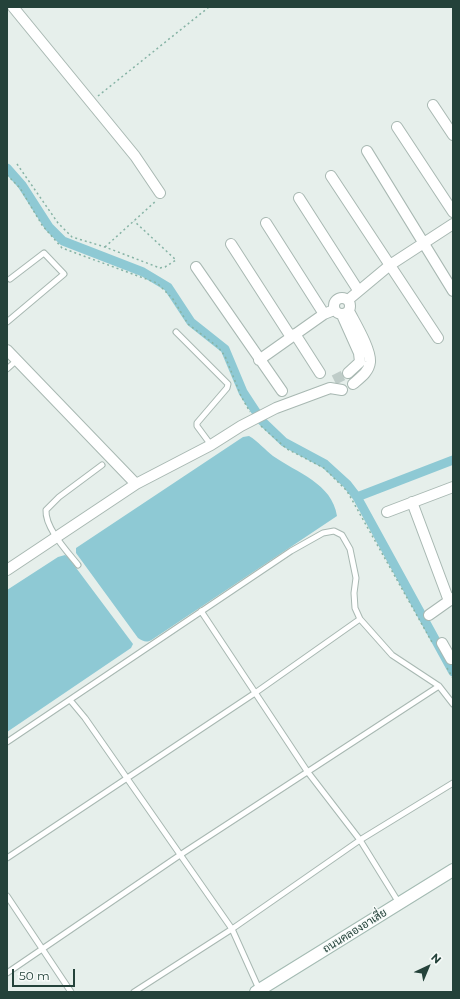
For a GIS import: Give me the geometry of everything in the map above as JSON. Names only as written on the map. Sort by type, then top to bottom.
[{"type":"street","points":[[12,7],[135,156],[160,193]]},
{"type":"street","points":[[433,105],[453,135]]},
{"type":"street","points":[[396,127],[453,212]]},
{"type":"street","points":[[367,151],[453,291]]},
{"type":"street","points":[[331,176],[438,338]]},
{"type":"street","points":[[299,198],[358,290]]},
{"type":"street","points":[[266,223],[366,347],[370,362],[364,375],[353,384]]},
{"type":"street","points":[[348,300],[358,290],[390,265],[453,224]]},
{"type":"street","points":[[231,244],[293,336],[320,373]]},
{"type":"street","points":[[196,267],[259,360],[282,391]]},
{"type":"street","points":[[348,300],[338,298],[334,302],[337,312],[360,353],[360,362],[348,373]]},
{"type":"street","points":[[259,360],[293,336],[350,305],[348,300]]},
{"type":"street","points":[[7,350],[136,484]]},
{"type":"street","points":[[7,570],[136,484],[211,445],[241,426],[276,408],[332,384],[342,390]]},
{"type":"street","points":[[387,512],[453,487]]},
{"type":"street","points":[[412,502],[451,600],[429,615]]},
{"type":"street","points":[[440,646],[451,661]]},
{"type":"street","name":"ถนนคลองอาเสี่ย","points":[[258,991],[453,870]]},
{"type":"lane","points":[[7,322],[64,274],[44,253],[10,279]]},
{"type":"lane","points":[[176,332],[228,384],[227,388],[197,423],[211,445]]},
{"type":"lane","points":[[7,369],[16,360]]},
{"type":"lane","points":[[78,565],[56,537],[48,522],[46,510],[59,497],[102,465]]},
{"type":"lane","points":[[7,742],[291,551],[323,533],[334,531],[342,535],[350,550],[356,578],[354,593],[355,608],[360,619],[392,655],[439,686],[453,704]]},
{"type":"lane","points":[[201,611],[307,771],[360,840],[399,904]]},
{"type":"lane","points":[[7,858],[255,693],[360,619]]},
{"type":"lane","points":[[7,973],[180,855],[439,686]]},
{"type":"lane","points":[[70,700],[85,718],[232,929],[258,991]]},
{"type":"lane","points":[[134,992],[232,929],[360,840],[453,784]]},
{"type":"lane","points":[[7,896],[71,992]]},
{"type":"path","points":[[91,102],[209,7]]},
{"type":"path","points":[[17,164],[58,224],[72,237],[105,247],[160,268],[165,267],[176,260],[134,221]]},
{"type":"path","points":[[7,175],[20,188],[42,225],[62,248],[151,281],[169,294],[188,324],[218,347],[225,356],[241,396],[252,414]]},
{"type":"path","points":[[105,247],[157,201],[160,193]]},
{"type":"path","points":[[261,425],[287,449],[324,468],[347,491],[440,646]]},
{"type":"path","points":[[451,661],[453,678]]},
{"type":"water","points":[[249,436],[273,456],[321,487],[334,505],[337,516],[153,639],[146,642],[138,638],[76,553],[76,548],[243,437]]},
{"type":"water","points":[[65,555],[133,644],[131,648],[7,732],[7,590],[58,557]]},
{"type":"waterway","points":[[7,168],[22,185],[49,227],[63,241],[143,272],[168,287],[191,322],[225,349],[243,392],[262,421],[284,442],[325,464],[347,484],[357,497],[453,672]]},
{"type":"waterway","points":[[357,497],[453,460]]},
{"type":"tunnel","points":[[334,380],[348,373]]}]
